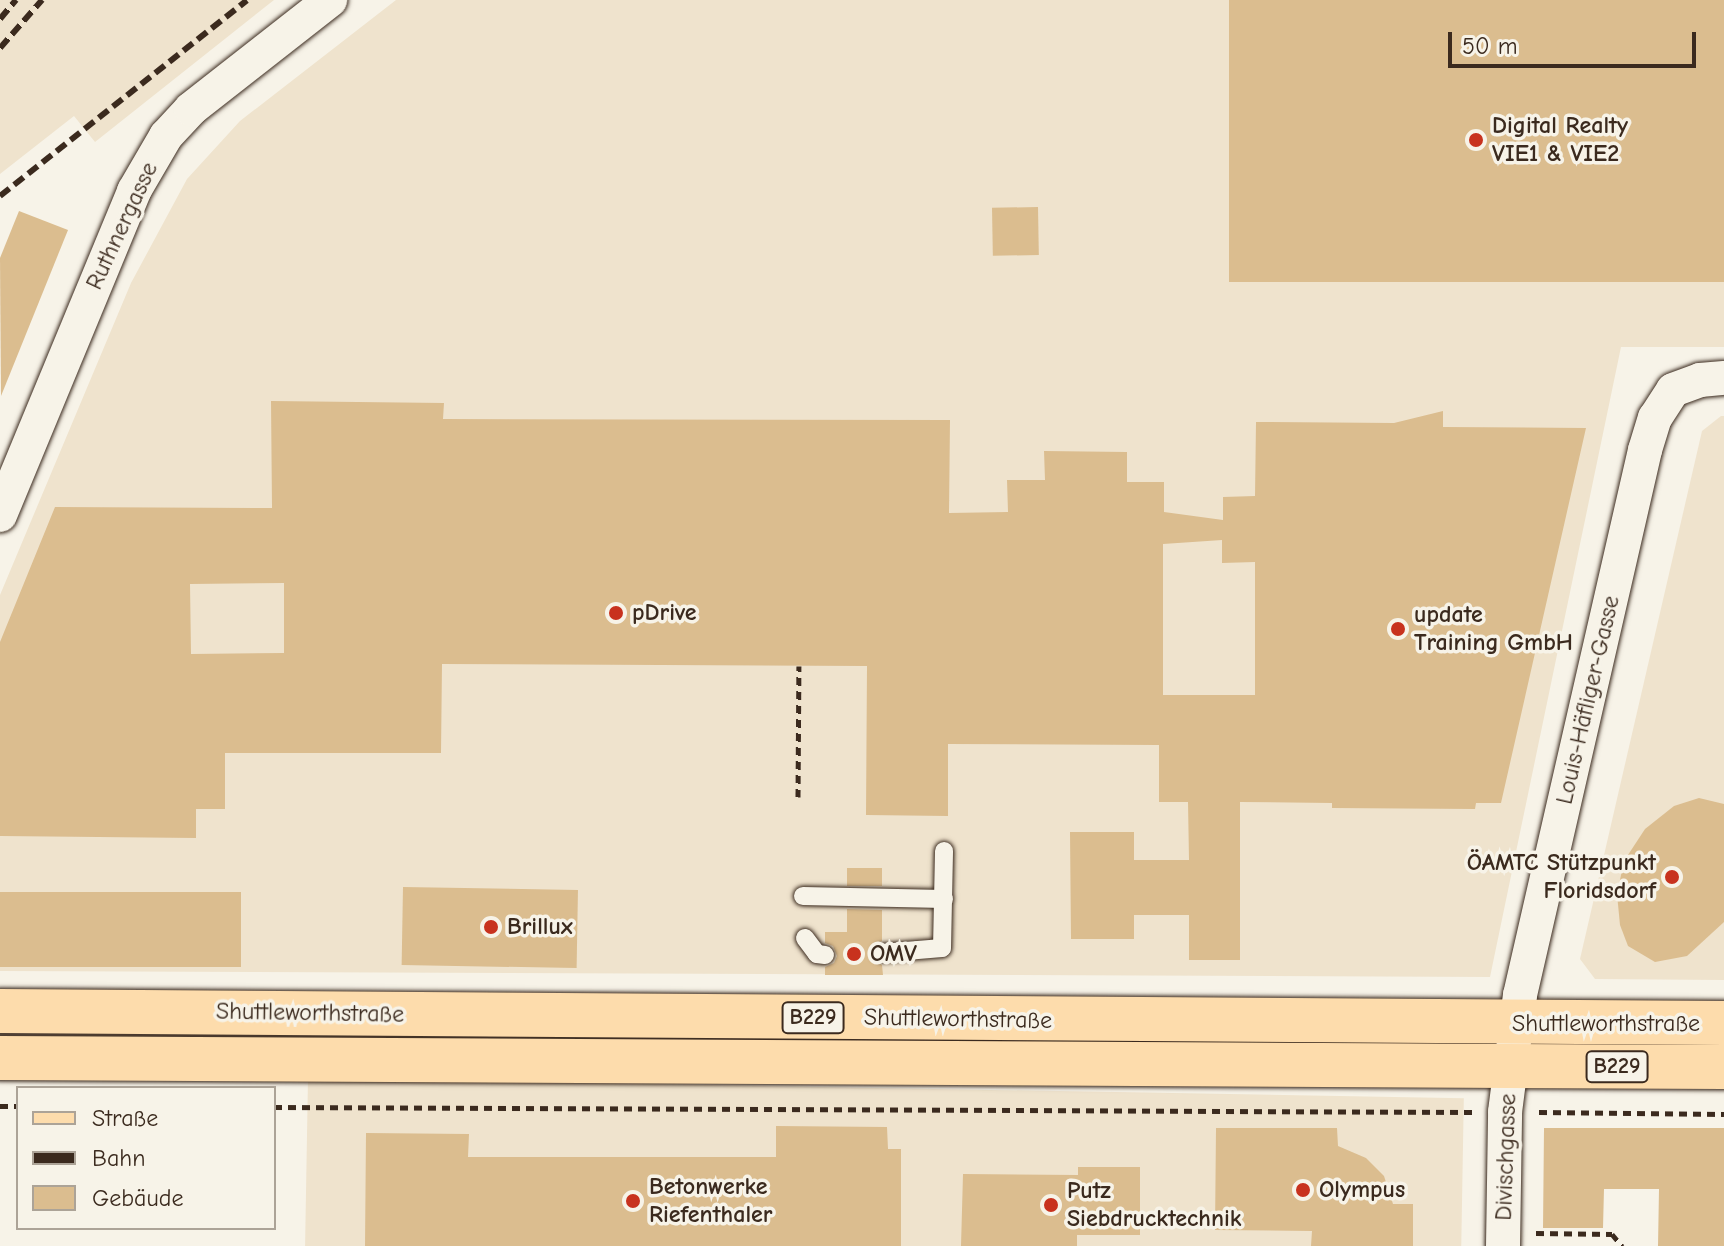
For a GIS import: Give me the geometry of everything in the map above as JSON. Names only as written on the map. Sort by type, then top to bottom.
[{"type":"main road","name":"Shuttleworthstraße","points":[[0,1011],[1516,1024],[1724,1023]]},
{"type":"main road","name":"Shuttleworthstraße","points":[[0,1058],[1724,1067]]},
{"type":"street","name":"Ruthnergasse","points":[[0,515],[134,191],[166,136],[191,109],[330,0]]},
{"type":"street","name":"Louis-Häfliger-Gasse","points":[[1511,1068],[1516,1024],[1558,827],[1655,418],[1673,390],[1700,380],[1724,378]]},
{"type":"street","name":"Divischgasse","points":[[1503,1239],[1505,1112],[1511,1068]]},
{"type":"lane","points":[[882,953],[942,948],[944,851]]},
{"type":"lane","points":[[803,896],[944,899]]},
{"type":"lane","points":[[805,938],[817,954],[825,955]]},
{"type":"path","points":[[798,797],[799,666]]},
{"type":"path","points":[[276,1107],[1724,1114]]},
{"type":"path","points":[[1503,1239],[1612,1234],[1622,1246]]},
{"type":"shaded area","points":[[0,0],[274,0],[95,142],[74,116],[0,174]]},
{"type":"shaded area","points":[[396,0],[1724,0],[1724,347],[1621,347],[1490,977],[0,971],[0,595],[131,283],[187,179],[240,121]]},
{"type":"shaded area","points":[[1724,416],[1724,980],[1595,979],[1580,959],[1702,431]]},
{"type":"shaded area","points":[[308,1078],[1464,1098],[1461,1246],[305,1246]]},
{"type":"building","name":"Digital Realty VIE1 & VIE2","points":[[1229,0],[1724,0],[1724,282],[1229,282]]},
{"type":"building","points":[[1038,207],[1039,255],[993,256],[992,208]]},
{"type":"building","points":[[19,211],[68,230],[1,396],[0,258]]},
{"type":"building","points":[[271,401],[444,403],[443,419],[950,420],[949,513],[1008,512],[1007,480],[1045,480],[1044,451],[1127,452],[1127,482],[1164,482],[1164,512],[1223,520],[1223,497],[1255,496],[1256,422],[1394,423],[1443,411],[1443,427],[1586,428],[1501,803],[1476,803],[1475,809],[1332,808],[1332,803],[1240,802],[1240,960],[1189,960],[1189,915],[1134,915],[1134,939],[1071,939],[1070,832],[1134,832],[1134,860],[1189,860],[1188,802],[1159,802],[1159,745],[948,744],[948,816],[866,815],[867,666],[442,664],[441,753],[225,753],[225,809],[196,809],[196,838],[0,836],[0,642],[55,507],[272,508]],"holes":[[[1222,540],[1222,563],[1255,562],[1255,695],[1163,695],[1163,544]],[[284,583],[284,653],[191,654],[190,584]]]},
{"type":"building","name":"ÖAMTC Stützpunkt Floridsdorf","points":[[1699,798],[1724,804],[1724,922],[1687,956],[1655,962],[1628,946],[1620,925],[1617,894],[1624,861],[1645,829],[1674,806]]},
{"type":"building","points":[[847,868],[882,868],[882,886],[847,886]]},
{"type":"building","name":"Brillux","points":[[403,887],[578,890],[577,968],[402,965]]},
{"type":"building","points":[[0,892],[241,892],[241,967],[0,967]]},
{"type":"building","name":"OMV","points":[[847,909],[882,910],[882,941],[875,944],[870,953],[873,960],[882,965],[883,975],[825,975],[825,967],[834,963],[837,956],[833,946],[825,943],[825,932],[847,932]]},
{"type":"building","name":"Betonwerke Riefenthaler","points":[[776,1126],[887,1127],[888,1149],[901,1149],[901,1246],[365,1246],[366,1133],[469,1134],[468,1157],[776,1157]]},
{"type":"building","name":"Olympus","points":[[1216,1128],[1337,1128],[1338,1146],[1366,1158],[1384,1176],[1393,1204],[1413,1204],[1413,1246],[1311,1246],[1312,1231],[1215,1230]]},
{"type":"building","points":[[1544,1128],[1724,1128],[1724,1246],[1658,1246],[1659,1189],[1604,1189],[1603,1228],[1543,1228]]},
{"type":"building","name":"Putz Siebdrucktechnik","points":[[1078,1167],[1140,1167],[1140,1235],[1077,1235],[1077,1246],[961,1246],[963,1174],[1078,1175]]},
{"type":"railway","points":[[0,19],[16,0]]},
{"type":"railway","points":[[0,48],[42,0]]},
{"type":"railway","points":[[0,196],[247,0]]},
{"type":"place","name":"Digital Realty VIE1 & VIE2","points":[[1476,140]]},
{"type":"place","name":"pDrive","points":[[616,613]]},
{"type":"place","name":"update Training GmbH","points":[[1398,629]]},
{"type":"place","name":"ÖAMTC Stützpunkt Floridsdorf","points":[[1672,877]]},
{"type":"place","name":"Brillux","points":[[491,927]]},
{"type":"place","name":"OMV","points":[[854,954]]},
{"type":"place","name":"Olympus","points":[[1303,1190]]},
{"type":"place","name":"Betonwerke Riefenthaler","points":[[633,1201]]},
{"type":"place","name":"Putz Siebdrucktechnik","points":[[1051,1205]]}]
